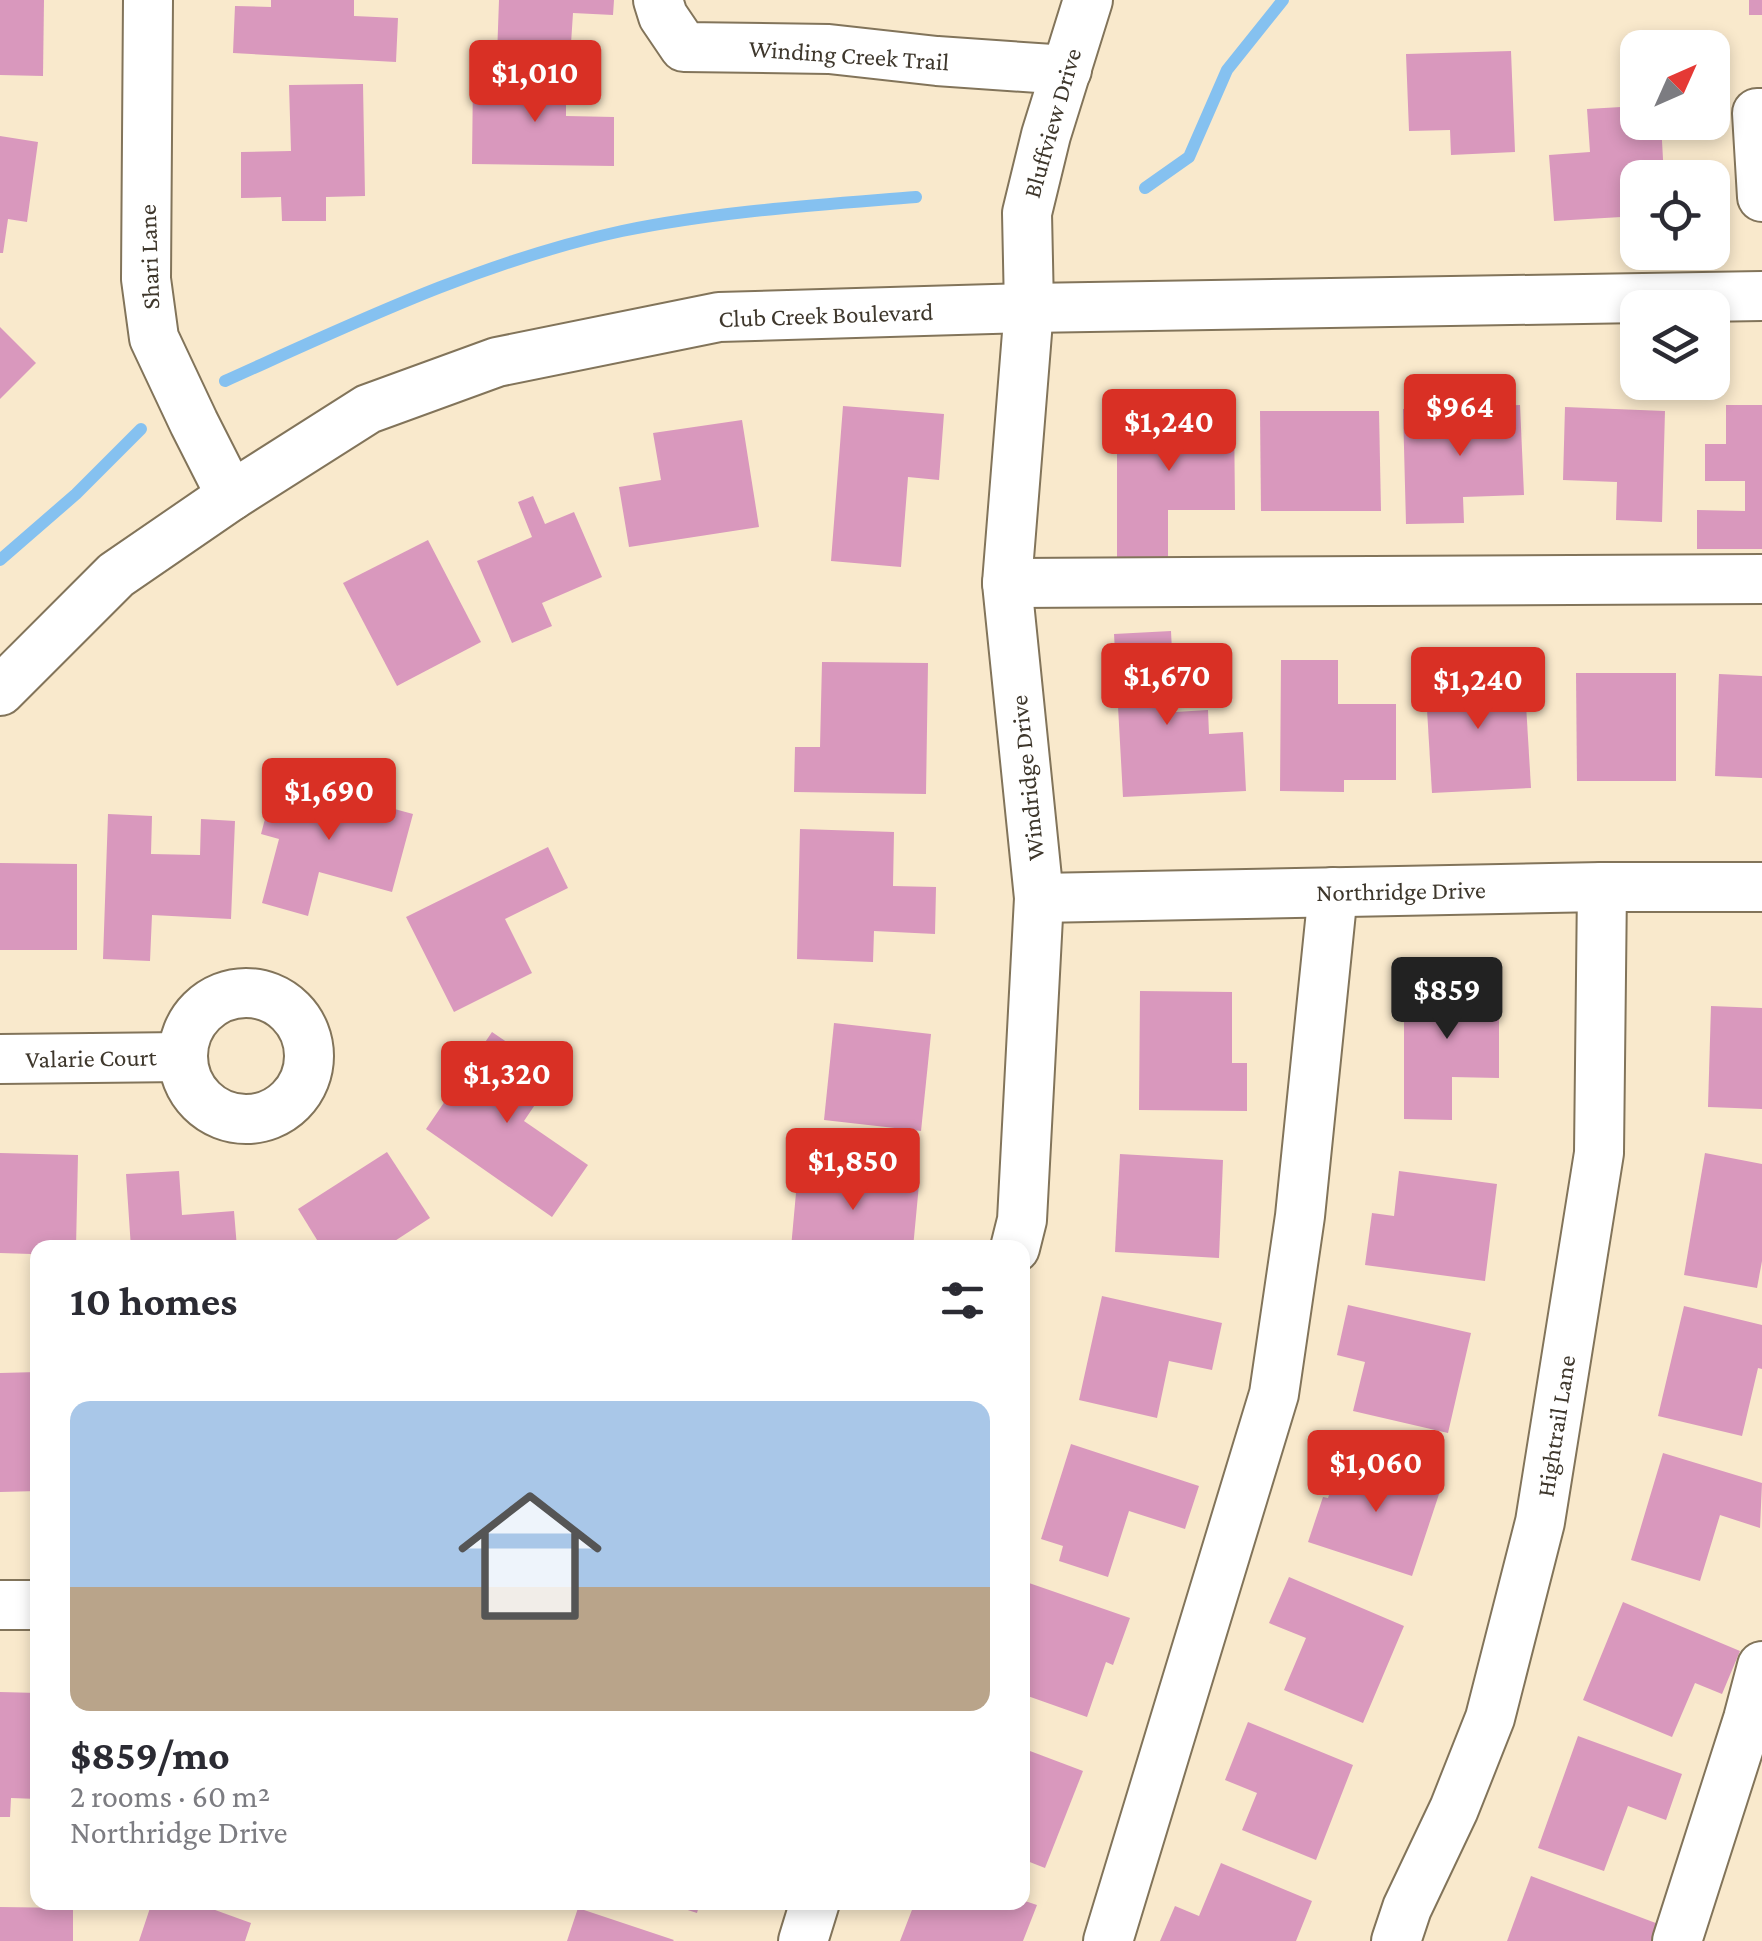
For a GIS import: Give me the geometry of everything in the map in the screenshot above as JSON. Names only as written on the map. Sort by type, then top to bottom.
[{"type":"street","name":"Shari Lane","points":[[148,0],[146,279],[154,338],[232,496]]},
{"type":"street","name":"Winding Creek Trail","points":[[658,0],[663,16],[684,46],[829,49],[1067,70]]},
{"type":"street","name":"Bluffview Drive","points":[[1029,308],[1027,213],[1046,135],[1088,0]]},
{"type":"street","points":[[1762,113],[1757,113],[1762,198]]},
{"type":"street","name":"Club Creek Boulevard","points":[[0,691],[116,575],[232,496],[368,409],[498,362],[719,317],[1762,296]]},
{"type":"street","name":"Windridge Drive","points":[[1016,1240],[1022,1220],[1039,898],[1006,583],[1029,308]]},
{"type":"street","points":[[1006,583],[1762,579]]},
{"type":"street","name":"Hightrail Lane","points":[[1396,1941],[1490,1718],[1540,1522],[1599,1153],[1602,887]]},
{"type":"street","name":"Northridge Drive","points":[[1039,898],[1762,887]]},
{"type":"street","points":[[1108,1941],[1274,1394],[1300,1216],[1333,892]]},
{"type":"street","name":"Valarie Court","points":[[0,1059],[183,1057]]},
{"type":"street","points":[[0,1605],[30,1605]]},
{"type":"street","points":[[1677,1941],[1762,1666]]},
{"type":"street","points":[[802,1941],[812,1910]]},
{"type":"building","points":[[0,0],[44,0],[43,76],[0,75]]},
{"type":"building","points":[[271,0],[354,0],[354,16],[398,18],[396,62],[233,53],[235,6],[271,7]]},
{"type":"building","points":[[499,0],[614,0],[613,15],[573,13],[570,59],[497,56]]},
{"type":"building","points":[[1749,0],[1762,0],[1762,15],[1749,15]]},
{"type":"building","points":[[1511,51],[1515,152],[1451,155],[1450,130],[1409,131],[1406,54]]},
{"type":"building","points":[[473,75],[566,77],[566,116],[614,117],[614,166],[472,164]]},
{"type":"building","points":[[363,84],[365,196],[326,197],[326,221],[282,221],[281,197],[241,198],[241,152],[291,151],[289,85]]},
{"type":"building","points":[[1620,107],[1620,140],[1662,140],[1663,160],[1620,160],[1620,217],[1554,221],[1549,155],[1590,152],[1587,109]]},
{"type":"building","points":[[0,136],[38,142],[27,222],[8,219],[3,253],[0,253]]},
{"type":"building","points":[[0,327],[36,363],[0,399]]},
{"type":"building","points":[[1520,405],[1524,495],[1463,497],[1464,523],[1406,524],[1403,409]]},
{"type":"building","points":[[1726,405],[1762,405],[1762,549],[1697,549],[1697,510],[1745,511],[1745,481],[1705,481],[1705,444],[1726,444]]},
{"type":"building","points":[[843,406],[944,414],[939,480],[908,477],[901,567],[831,561]]},
{"type":"building","points":[[1117,407],[1234,408],[1235,510],[1168,510],[1168,565],[1117,565]]},
{"type":"building","points":[[1565,407],[1665,411],[1662,522],[1616,520],[1617,482],[1563,480]]},
{"type":"building","points":[[1260,411],[1379,411],[1381,511],[1261,511]]},
{"type":"building","points":[[742,420],[759,527],[629,547],[619,487],[661,480],[653,433]]},
{"type":"building","points":[[533,496],[545,524],[574,512],[602,577],[542,603],[552,626],[512,643],[477,561],[532,537],[518,502]]},
{"type":"building","points":[[428,540],[481,642],[397,686],[343,583]]},
{"type":"building","points":[[1171,631],[1175,712],[1208,710],[1209,734],[1243,732],[1246,791],[1123,797],[1114,634]]},
{"type":"building","points":[[1281,660],[1338,660],[1338,704],[1396,704],[1396,780],[1344,780],[1344,792],[1280,791]]},
{"type":"building","points":[[822,662],[928,663],[926,794],[794,792],[795,747],[820,747]]},
{"type":"building","points":[[1524,671],[1531,788],[1432,793],[1425,676]]},
{"type":"building","points":[[1576,673],[1676,673],[1676,781],[1577,781]]},
{"type":"building","points":[[1719,674],[1762,676],[1762,778],[1715,776]]},
{"type":"building","points":[[276,777],[413,814],[392,892],[319,872],[308,916],[262,903],[279,839],[261,834]]},
{"type":"building","points":[[108,814],[152,816],[151,854],[200,855],[201,819],[235,821],[231,919],[152,915],[150,961],[103,959]]},
{"type":"building","points":[[800,829],[894,832],[893,886],[936,887],[935,934],[874,931],[873,962],[797,959]]},
{"type":"building","points":[[548,847],[568,888],[505,919],[532,973],[454,1012],[406,917]]},
{"type":"building","points":[[0,863],[77,864],[77,950],[0,950]]},
{"type":"building","points":[[1404,981],[1499,981],[1499,1078],[1452,1077],[1452,1120],[1404,1119]]},
{"type":"building","points":[[1140,991],[1232,992],[1232,1063],[1247,1063],[1247,1111],[1139,1110]]},
{"type":"building","points":[[1711,1006],[1762,1008],[1762,1109],[1708,1107]]},
{"type":"building","points":[[834,1023],[931,1034],[921,1131],[824,1120]]},
{"type":"building","points":[[492,1032],[555,1075],[524,1121],[588,1165],[552,1217],[426,1129]]},
{"type":"building","points":[[387,1152],[430,1218],[396,1240],[317,1240],[298,1209]]},
{"type":"building","points":[[0,1153],[78,1155],[76,1240],[30,1240],[30,1254],[0,1253]]},
{"type":"building","points":[[1705,1153],[1762,1164],[1762,1261],[1757,1288],[1684,1275]]},
{"type":"building","points":[[1120,1154],[1223,1160],[1219,1258],[1115,1252]]},
{"type":"building","points":[[179,1171],[182,1215],[234,1211],[236,1240],[130,1240],[126,1174]]},
{"type":"building","points":[[798,1171],[919,1184],[914,1240],[792,1240]]},
{"type":"building","points":[[1399,1171],[1497,1184],[1485,1281],[1365,1265],[1372,1213],[1394,1216]]},
{"type":"building","points":[[1102,1296],[1222,1323],[1212,1370],[1169,1361],[1157,1418],[1079,1400]]},
{"type":"building","points":[[1348,1305],[1471,1333],[1448,1433],[1353,1411],[1365,1362],[1337,1355]]},
{"type":"building","points":[[1684,1306],[1762,1325],[1762,1369],[1758,1368],[1742,1436],[1658,1416]]},
{"type":"building","points":[[30,1372],[30,1491],[0,1492],[0,1373]]},
{"type":"building","points":[[1071,1444],[1199,1486],[1185,1529],[1129,1511],[1108,1577],[1059,1561],[1063,1546],[1041,1539]]},
{"type":"building","points":[[1343,1453],[1442,1485],[1412,1576],[1308,1542]]},
{"type":"building","points":[[1663,1453],[1762,1483],[1760,1528],[1720,1515],[1700,1581],[1631,1560]]},
{"type":"building","points":[[1289,1577],[1404,1626],[1363,1723],[1284,1690],[1306,1638],[1269,1623]]},
{"type":"building","points":[[1030,1583],[1130,1618],[1113,1665],[1106,1662],[1087,1717],[1030,1697]]},
{"type":"building","points":[[1623,1602],[1740,1651],[1722,1694],[1695,1683],[1672,1737],[1583,1700]]},
{"type":"building","points":[[0,1692],[30,1693],[30,1799],[11,1798],[10,1817],[0,1817]]},
{"type":"building","points":[[1248,1722],[1353,1765],[1316,1860],[1242,1830],[1257,1793],[1225,1780]]},
{"type":"building","points":[[1578,1736],[1682,1774],[1666,1820],[1628,1806],[1604,1871],[1538,1848]]},
{"type":"building","points":[[1030,1751],[1083,1771],[1045,1868],[1030,1862]]},
{"type":"building","points":[[1221,1863],[1312,1901],[1296,1941],[1160,1941],[1175,1906],[1199,1916]]},
{"type":"building","points":[[1531,1876],[1661,1925],[1655,1941],[1507,1941]]},
{"type":"building","points":[[1030,1903],[1037,1905],[1023,1941],[900,1941],[912,1910],[1030,1910]]},
{"type":"building","points":[[0,1907],[73,1910],[73,1941],[0,1941]]},
{"type":"building","points":[[149,1910],[215,1910],[251,1923],[245,1941],[139,1941]]},
{"type":"building","points":[[577,1910],[674,1940],[673,1941],[567,1941]]},
{"type":"waterway","points":[[1145,188],[1189,157],[1227,70],[1283,0]]},
{"type":"waterway","points":[[225,381],[469,276],[570,244],[695,218],[916,197]]},
{"type":"waterway","points":[[0,560],[76,494],[141,429]]}]
